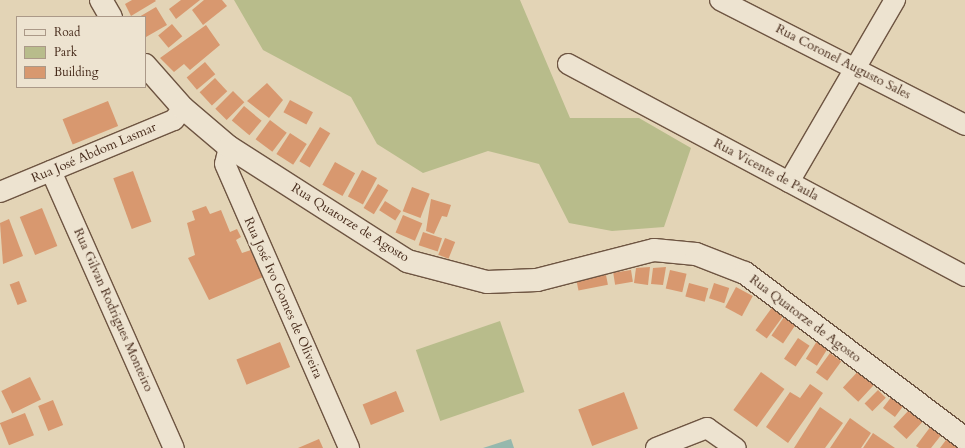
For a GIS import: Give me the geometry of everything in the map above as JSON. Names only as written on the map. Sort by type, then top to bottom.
[{"type":"street","points":[[101,0],[110,16]]},
{"type":"street","name":"Rua Coronel Augusto Sales","points":[[720,0],[858,69],[965,125]]},
{"type":"street","points":[[789,182],[858,69],[895,0]]},
{"type":"street","name":"Rua Vicente de Paula","points":[[568,64],[965,276]]},
{"type":"street","name":"Rua Quatorze de Agosto","points":[[146,66],[183,108],[229,147],[407,261],[487,282],[537,280],[654,250],[696,254],[745,273],[965,439]]},
{"type":"street","name":"Rua José Abdom Lasmar","points":[[0,192],[174,120],[183,108]]},
{"type":"street","name":"Rua José Ivo Gomes de Oliveira","points":[[229,147],[225,164],[349,448]]},
{"type":"street","name":"Rua Gilvan Rodrigues Monteiro","points":[[51,171],[174,448]]},
{"type":"street","points":[[656,448],[707,428],[736,448]]},
{"type":"green space","points":[[234,0],[520,0],[570,118],[639,118],[691,148],[664,227],[612,231],[569,223],[539,164],[488,151],[423,173],[377,144],[351,97],[263,50]]},
{"type":"green space","points":[[500,321],[524,392],[440,421],[416,350]]},
{"type":"water","points":[[511,439],[514,448],[483,448]]},
{"type":"building","points":[[132,0],[156,1],[131,16],[125,4]]},
{"type":"building","points":[[181,0],[200,0],[176,19],[169,9]]},
{"type":"building","points":[[204,0],[222,0],[227,6],[203,25],[192,10]]},
{"type":"building","points":[[156,7],[167,25],[146,37],[146,16],[141,16]]},
{"type":"building","points":[[172,24],[182,36],[168,48],[158,36]]},
{"type":"building","points":[[206,25],[220,45],[190,70],[184,64],[174,72],[160,58]]},
{"type":"building","points":[[205,62],[215,74],[197,90],[187,77]]},
{"type":"building","points":[[215,78],[227,91],[212,105],[200,92]]},
{"type":"building","points":[[267,83],[283,100],[269,118],[247,101]]},
{"type":"building","points":[[233,91],[244,102],[227,120],[215,109]]},
{"type":"building","points":[[290,100],[313,112],[306,125],[283,112]]},
{"type":"building","points":[[108,101],[118,126],[73,144],[63,119]]},
{"type":"building","points":[[244,106],[262,121],[249,135],[232,121]]},
{"type":"building","points":[[270,120],[287,133],[272,152],[256,139]]},
{"type":"building","points":[[320,127],[330,133],[310,167],[299,161]]},
{"type":"building","points":[[290,133],[307,144],[293,165],[276,154]]},
{"type":"building","points":[[335,162],[355,173],[343,196],[322,185]]},
{"type":"building","points":[[362,170],[377,178],[363,204],[348,196]]},
{"type":"building","points":[[133,171],[151,222],[132,229],[113,178]]},
{"type":"building","points":[[378,184],[388,190],[374,214],[364,208]]},
{"type":"building","points":[[412,187],[430,194],[420,218],[403,211]]},
{"type":"building","points":[[431,199],[451,205],[447,217],[442,216],[434,234],[426,231]]},
{"type":"building","points":[[385,201],[401,211],[395,220],[379,210]]},
{"type":"building","points":[[206,206],[210,214],[221,210],[230,232],[237,229],[241,237],[236,240],[242,253],[251,250],[263,277],[209,300],[188,258],[195,255],[187,223],[195,220],[192,211]]},
{"type":"building","points":[[42,208],[57,246],[35,255],[20,217]]},
{"type":"building","points":[[403,215],[422,223],[415,241],[396,232]]},
{"type":"building","points":[[9,219],[23,256],[3,264],[0,223]]},
{"type":"building","points":[[423,232],[442,238],[438,251],[419,245]]},
{"type":"building","points":[[445,238],[455,242],[448,259],[438,255]]},
{"type":"building","points":[[650,267],[648,285],[634,283],[636,268]]},
{"type":"building","points":[[666,267],[663,285],[651,284],[653,268]]},
{"type":"building","points":[[631,270],[633,282],[615,285],[613,273]]},
{"type":"building","points":[[670,270],[687,274],[682,292],[666,289]]},
{"type":"building","points":[[606,275],[608,285],[578,291],[577,281]]},
{"type":"building","points":[[19,281],[27,302],[18,305],[10,285]]},
{"type":"building","points":[[689,283],[708,288],[705,302],[685,297]]},
{"type":"building","points":[[714,283],[729,288],[724,303],[709,298]]},
{"type":"building","points":[[736,287],[753,296],[742,316],[725,307]]},
{"type":"building","points":[[776,302],[787,310],[767,339],[755,330]]},
{"type":"building","points":[[786,314],[798,322],[783,343],[771,336]]},
{"type":"building","points":[[798,338],[810,346],[796,367],[784,359]]},
{"type":"building","points":[[817,341],[828,348],[817,366],[806,359]]},
{"type":"building","points":[[280,342],[290,367],[247,385],[236,360]]},
{"type":"building","points":[[830,353],[841,361],[827,381],[816,372]]},
{"type":"building","points":[[862,367],[877,381],[858,402],[843,387]]},
{"type":"building","points":[[761,372],[784,389],[757,427],[733,410]]},
{"type":"building","points":[[30,377],[41,399],[12,413],[1,391]]},
{"type":"building","points":[[810,384],[823,393],[788,443],[766,427],[790,392],[800,398]]},
{"type":"building","points":[[878,390],[886,398],[872,411],[865,403]]},
{"type":"building","points":[[396,391],[404,411],[371,425],[363,404]]},
{"type":"building","points":[[624,392],[638,428],[592,446],[578,410]]},
{"type":"building","points":[[895,392],[907,401],[895,417],[883,408]]},
{"type":"building","points":[[53,400],[63,425],[48,431],[38,406]]},
{"type":"building","points":[[820,407],[843,423],[825,448],[794,448]]},
{"type":"building","points":[[909,410],[922,422],[906,439],[893,427]]},
{"type":"building","points":[[25,413],[34,435],[9,445],[0,423]]},
{"type":"building","points":[[850,418],[871,433],[861,448],[830,448]]},
{"type":"building","points":[[931,426],[942,434],[931,448],[919,448],[916,446]]},
{"type":"building","points":[[873,433],[895,448],[863,448]]},
{"type":"building","points":[[949,436],[963,448],[940,448]]},
{"type":"building","points":[[319,439],[323,448],[298,448]]}]
